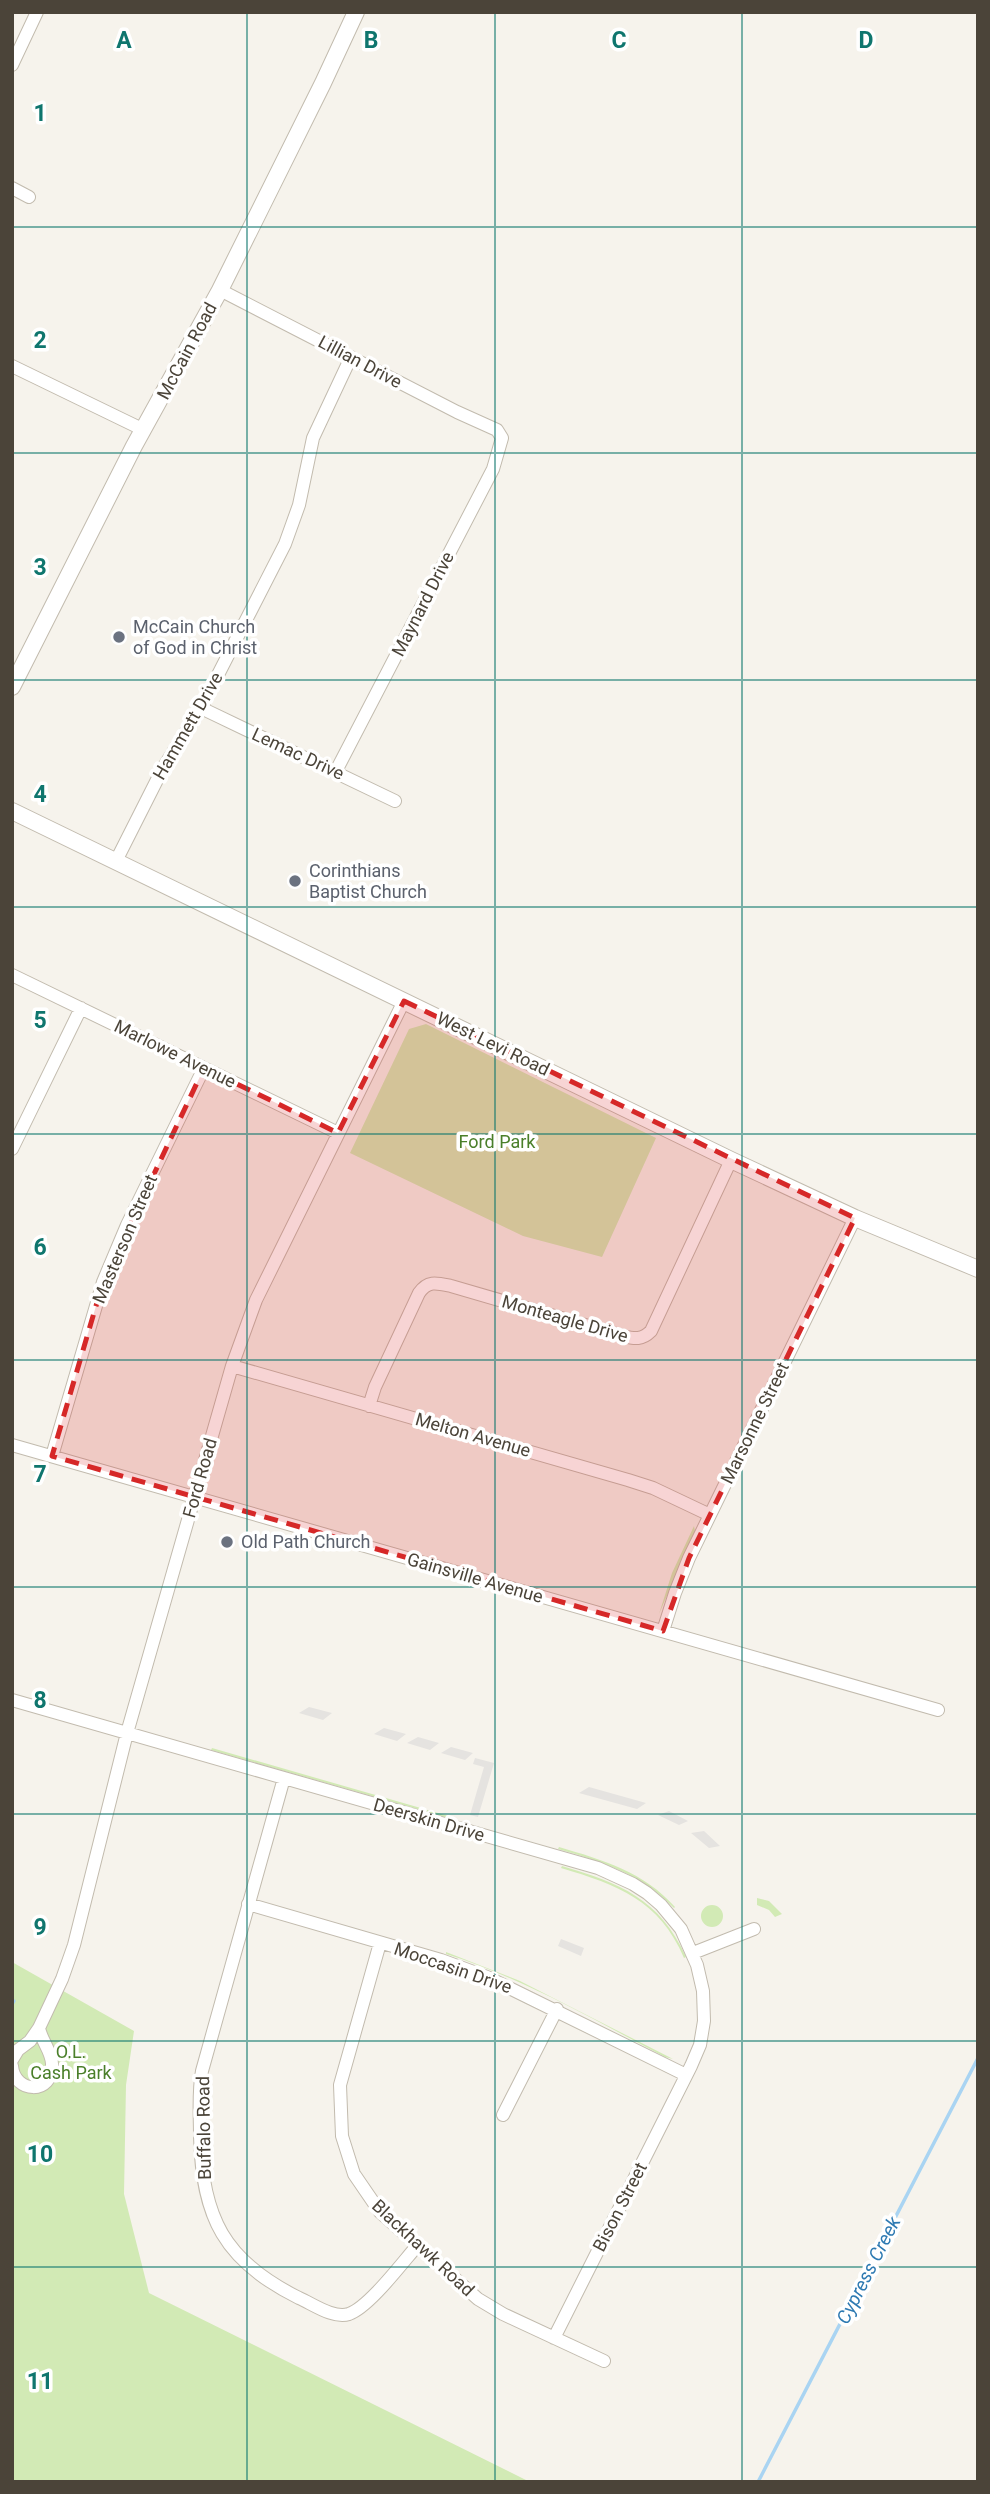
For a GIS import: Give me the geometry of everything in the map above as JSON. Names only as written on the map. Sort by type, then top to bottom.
[{"type":"street","points":[[12,65],[37,12]]},
{"type":"street","name":"McCain Road","points":[[12,687],[144,430],[220,290],[356,12]]},
{"type":"street","points":[[12,188],[29,197]]},
{"type":"street","name":"Lillian Drive","points":[[220,290],[497,430],[500,434]]},
{"type":"street","name":"Hammett Drive","points":[[116,861],[163,768],[201,708],[291,532],[313,438],[351,357]]},
{"type":"street","points":[[12,366],[144,430]]},
{"type":"street","name":"Maynard Drive","points":[[336,771],[493,469],[501,445],[500,434]]},
{"type":"street","name":"Lemac Drive","points":[[201,708],[395,801]]},
{"type":"street","name":"West Levi Road","points":[[12,811],[731,1160],[855,1218],[978,1269]]},
{"type":"street","name":"Marlowe Avenue","points":[[12,975],[338,1133]]},
{"type":"street","name":"Ford Road","points":[[12,2060],[39,2028],[62,1979],[82,1920],[103,1821],[127,1733],[232,1366],[256,1300],[404,1001]]},
{"type":"street","points":[[12,1149],[15,1134],[81,1008]]},
{"type":"street","name":"Masterson Street","points":[[52,1456],[103,1282],[127,1225],[204,1068]]},
{"type":"street","name":"Monteagle Drive","points":[[369,1406],[374,1387],[419,1293],[425,1285],[432,1283],[451,1286],[634,1339],[645,1336],[651,1331],[731,1160]]},
{"type":"street","name":"Marsonne Street","points":[[663,1631],[677,1586],[710,1515],[855,1218]]},
{"type":"street","name":"Melton Avenue","points":[[232,1366],[628,1480],[653,1488],[710,1515]]},
{"type":"street","name":"Gainsville Avenue","points":[[12,1445],[938,1710]]},
{"type":"street","name":"Deerskin Drive","points":[[12,1700],[618,1876],[633,1884],[662,1905],[681,1929],[693,1953],[703,1991],[704,2021],[698,2051],[686,2075]]},
{"type":"street","name":"Buffalo Road","points":[[284,1778],[207,2049],[200,2088],[202,2175],[209,2207],[231,2246],[266,2280],[331,2313],[350,2313],[367,2301],[417,2246]]},
{"type":"street","name":"Moccasin Drive","points":[[248,1904],[487,1976],[686,2075]]},
{"type":"street","points":[[693,1953],[754,1928]]},
{"type":"street","name":"Blackhawk Road","points":[[380,1943],[343,2071],[340,2094],[341,2129],[352,2169],[380,2212],[487,2305],[604,2361]]},
{"type":"street","points":[[503,2115],[557,2009]]},
{"type":"street","points":[[12,2066],[16,2077],[27,2086],[36,2088],[46,2084],[52,2062],[39,2028]]},
{"type":"street","name":"Bison Street","points":[[554,2338],[686,2075]]},
{"type":"highlighted area","points":[[404,1001],[855,1218],[689,1558],[663,1631],[52,1456],[103,1282],[204,1068],[338,1133]]},
{"type":"green space","name":"Ford Park","points":[[426,1024],[656,1138],[602,1257],[523,1236],[350,1153],[409,1029]]},
{"type":"green space","points":[[694,1526],[695,1531],[659,1614],[672,1573]]},
{"type":"green space","points":[[212,1748],[452,1817],[452,1819],[211,1750]]},
{"type":"green space","points":[[559,1847],[607,1862],[636,1876],[675,1907],[635,1878],[606,1864],[558,1849]]},
{"type":"green space","points":[[562,1866],[620,1887],[651,1907],[676,1937],[686,1957],[684,1958],[662,1922],[649,1909],[618,1889],[561,1868]]},
{"type":"green space","points":[[757,1898],[769,1901],[782,1914],[775,1917],[769,1910],[757,1905]]},
{"type":"green space","points":[[712,1905],[720,1908],[723,1916],[720,1924],[712,1927],[704,1924],[701,1916],[704,1908]]},
{"type":"green space","points":[[446,1952],[520,1981],[578,2010],[530,1987]]},
{"type":"green space","name":"O.L. Cash Park","points":[[12,1962],[134,2031],[126,2085],[124,2194],[149,2293],[530,2482],[12,2482]]},
{"type":"green space","points":[[590,2017],[673,2059],[665,2057]]},
{"type":"shaded area","points":[[309,1707],[332,1713],[323,1720],[299,1713]]},
{"type":"shaded area","points":[[384,1728],[406,1734],[397,1741],[374,1734]]},
{"type":"shaded area","points":[[418,1737],[439,1743],[430,1750],[407,1743]]},
{"type":"shaded area","points":[[451,1747],[473,1753],[465,1760],[441,1753]]},
{"type":"shaded area","points":[[475,1758],[494,1763],[478,1817],[470,1815],[484,1767],[473,1764]]},
{"type":"shaded area","points":[[589,1787],[646,1803],[637,1809],[579,1793]]},
{"type":"shaded area","points":[[669,1811],[688,1821],[679,1825],[658,1815]]},
{"type":"shaded area","points":[[704,1831],[720,1846],[709,1848],[691,1833]]},
{"type":"shaded area","points":[[561,1939],[584,1948],[581,1956],[558,1946]]},
{"type":"waterway","name":"Cypress Creek","points":[[758,2482],[978,2058]]},
{"type":"place","name":"McCain Church of God in Christ","points":[[119,637]]},
{"type":"place","name":"Corinthians Baptist Church","points":[[295,881]]},
{"type":"place","name":"Old Path Church","points":[[227,1542]]}]
